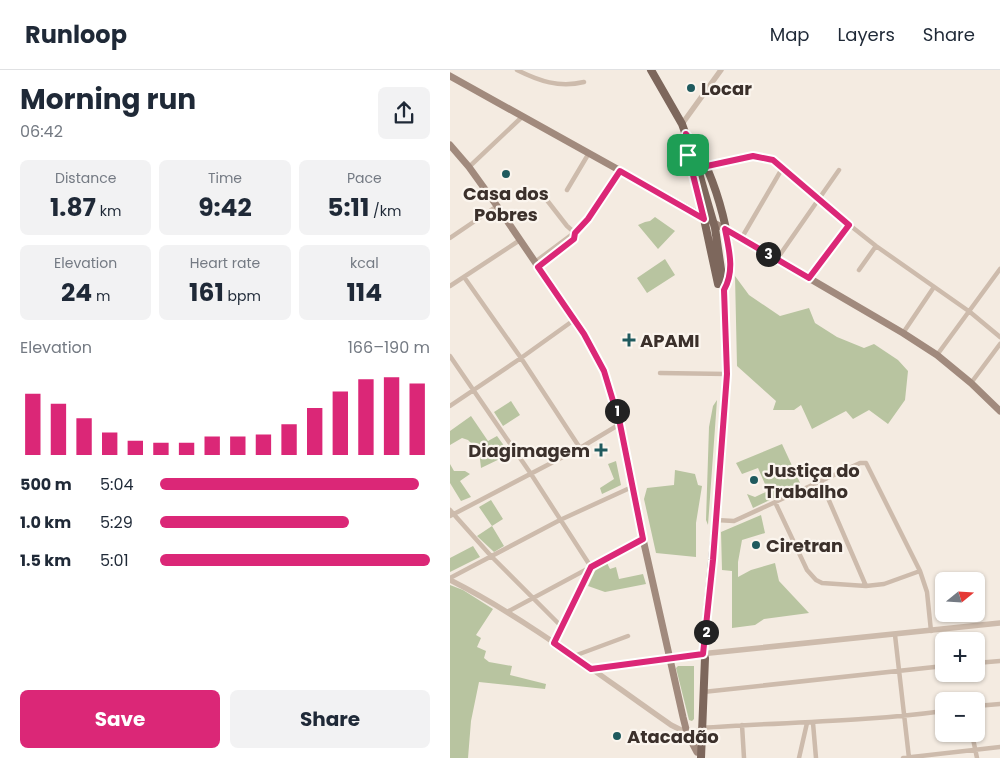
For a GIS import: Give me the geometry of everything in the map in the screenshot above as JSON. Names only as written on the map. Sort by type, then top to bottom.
[{"type":"main road","points":[[651,70],[686,134],[706,196],[718,244],[724,290],[727,374],[716,520],[702,658],[698,756]]},
{"type":"main road","points":[[450,76],[725,229],[903,333],[937,355],[971,383],[1000,411]]},
{"type":"main road","points":[[686,134],[707,166],[715,187],[731,264],[728,281],[724,290]]},
{"type":"main road","points":[[686,134],[688,155],[724,304]]},
{"type":"main road","points":[[450,146],[469,166],[537,264],[593,350],[604,371],[620,424],[643,539],[687,733],[698,756]]},
{"type":"main road","points":[[698,756],[702,728],[705,658],[703,654]]},
{"type":"street","points":[[516,70],[555,85],[567,86],[584,82]]},
{"type":"street","points":[[682,124],[720,70]]},
{"type":"street","points":[[469,166],[523,116]]},
{"type":"street","points":[[567,190],[589,153]]},
{"type":"street","points":[[707,166],[753,156],[773,160],[849,225],[970,312],[1000,337]]},
{"type":"street","points":[[741,239],[783,167]]},
{"type":"street","points":[[777,259],[839,170]]},
{"type":"street","points":[[537,264],[574,239],[575,233],[588,219],[620,171]]},
{"type":"street","points":[[546,199],[567,226],[575,233]]},
{"type":"street","points":[[450,238],[497,206]]},
{"type":"street","points":[[809,278],[849,225]]},
{"type":"street","points":[[450,286],[520,240]]},
{"type":"street","points":[[860,270],[876,246]]},
{"type":"street","points":[[937,355],[1000,269]]},
{"type":"street","points":[[464,278],[521,358],[580,448]]},
{"type":"street","points":[[903,333],[934,287]]},
{"type":"street","points":[[450,406],[574,320]]},
{"type":"street","points":[[971,383],[1000,344]]},
{"type":"street","points":[[450,356],[531,474],[591,567]]},
{"type":"street","points":[[660,372],[727,374]]},
{"type":"street","points":[[562,627],[451,514],[580,448],[620,424]]},
{"type":"street","points":[[716,520],[734,521],[864,462],[868,464],[920,571],[927,592],[931,631]]},
{"type":"street","points":[[821,482],[866,586]]},
{"type":"street","points":[[450,579],[560,520],[632,487]]},
{"type":"street","points":[[775,502],[811,576],[822,583],[866,586],[884,584],[920,571]]},
{"type":"street","points":[[507,612],[643,539]]},
{"type":"street","points":[[554,643],[591,567]]},
{"type":"street","points":[[450,579],[507,612],[574,656],[671,725],[687,733]]},
{"type":"street","points":[[591,669],[703,654],[1000,624]]},
{"type":"street","points":[[895,635],[907,758],[1000,747]]},
{"type":"street","points":[[574,656],[628,636]]},
{"type":"street","points":[[985,662],[1000,661]]},
{"type":"street","points":[[703,692],[935,667]]},
{"type":"street","points":[[985,705],[1000,704]]},
{"type":"street","points":[[702,728],[904,717],[935,712]]},
{"type":"street","points":[[799,758],[810,723]]},
{"type":"street","points":[[810,723],[816,758]]},
{"type":"street","points":[[742,725],[744,758]]},
{"type":"street","points":[[974,742],[977,758]]},
{"type":"green space","points":[[655,217],[675,231],[658,249],[638,225]]},
{"type":"green space","points":[[665,259],[675,275],[647,293],[637,278]]},
{"type":"green space","points":[[735,276],[749,295],[780,316],[809,308],[815,323],[837,337],[864,348],[874,344],[898,360],[908,371],[905,400],[888,424],[869,410],[853,419],[846,411],[812,429],[801,405],[794,410],[773,410],[776,401],[737,366]]},
{"type":"green space","points":[[717,400],[708,525],[706,520],[709,427],[713,406]]},
{"type":"green space","points":[[511,401],[520,415],[503,426],[494,412]]},
{"type":"green space","points":[[471,416],[488,441],[497,436],[510,454],[481,468],[479,451],[468,440],[462,438],[450,445],[450,431]]},
{"type":"green space","points":[[782,444],[801,485],[753,508],[747,494],[755,497],[768,491],[758,468],[742,474],[736,463]]},
{"type":"green space","points":[[616,461],[621,485],[602,494],[600,488],[614,479],[608,464]]},
{"type":"green space","points":[[450,464],[454,471],[465,471],[470,474],[460,481],[471,497],[461,501],[450,483]]},
{"type":"green space","points":[[675,470],[695,474],[698,485],[702,486],[696,523],[696,557],[656,553],[644,499],[647,488],[674,485]]},
{"type":"green space","points":[[491,500],[503,519],[492,526],[479,507]]},
{"type":"green space","points":[[761,515],[765,533],[742,540],[738,562],[738,577],[751,570],[775,563],[779,581],[809,613],[764,619],[755,625],[732,628],[732,571],[722,570],[721,532]]},
{"type":"green space","points":[[492,526],[504,546],[494,552],[477,536]]},
{"type":"green space","points":[[473,546],[480,557],[450,572],[450,558]]},
{"type":"green space","points":[[607,563],[610,569],[616,567],[619,579],[643,574],[646,584],[605,592],[588,586],[596,569]]},
{"type":"green space","points":[[450,585],[463,590],[493,609],[476,635],[481,638],[477,647],[486,651],[484,658],[489,662],[512,666],[510,675],[546,684],[545,689],[479,682],[471,721],[468,758],[450,758]]},
{"type":"green space","points":[[678,666],[694,666],[694,719],[692,721],[689,720],[676,668]]},
{"type":"place","name":"Locar","points":[[691,88]]},
{"type":"place","name":"Casa dos Pobres","points":[[506,174]]},
{"type":"place","name":"APAMI","points":[[629,340]]},
{"type":"place","name":"Diagimagem","points":[[601,450]]},
{"type":"place","name":"Justiça do Trabalho","points":[[754,480]]},
{"type":"place","name":"Ciretran","points":[[756,545]]},
{"type":"place","name":"Atacadão","points":[[617,736]]},
{"type":"route","points":[[686,134],[707,166],[753,156],[773,160],[849,225],[809,278],[725,229],[731,264],[727,286],[724,290],[727,374],[713,560],[703,654],[591,669],[554,643],[583,587],[591,567],[643,539],[620,424],[604,371],[584,334],[538,267],[574,239],[575,233],[588,219],[620,171],[704,219],[688,155],[686,134]]}]
